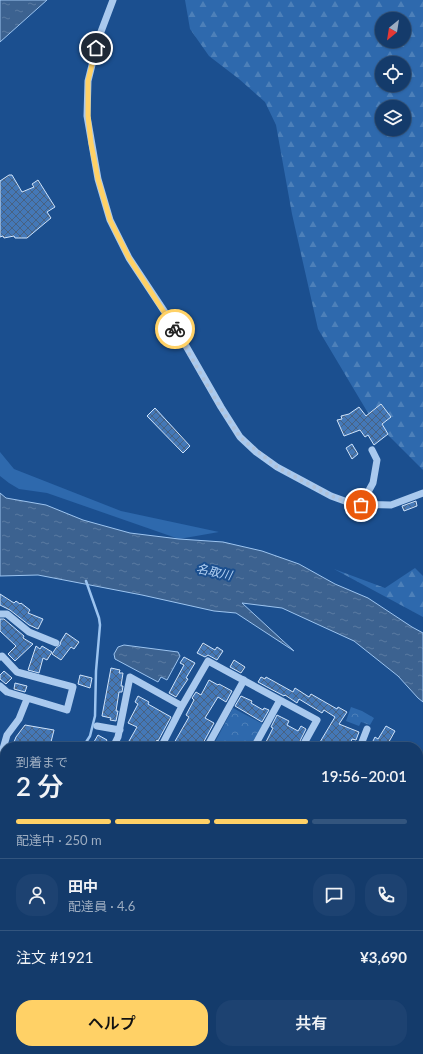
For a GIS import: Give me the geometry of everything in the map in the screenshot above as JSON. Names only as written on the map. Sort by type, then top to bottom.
[{"type":"street","points":[[113,0],[100,37],[88,81],[88,116],[91,143],[98,179],[110,220],[129,258],[178,332],[220,407],[240,437],[256,452],[277,467],[331,496],[353,504],[390,505],[423,493]]},
{"type":"street","points":[[370,505],[368,492],[373,483],[377,460],[372,450]]},
{"type":"street","points":[[0,614],[7,614],[29,632],[56,643]]},
{"type":"street","points":[[0,658],[2,656],[17,672],[73,687],[67,710],[7,692],[0,686]]},
{"type":"street","points":[[164,742],[208,661],[317,720],[305,742]]},
{"type":"street","points":[[116,742],[120,730],[130,677],[182,706]]},
{"type":"street","points":[[210,742],[244,680]]},
{"type":"street","points":[[5,742],[7,735],[19,719],[27,699]]},
{"type":"street","points":[[257,742],[280,700]]},
{"type":"street","points":[[97,726],[120,730]]},
{"type":"street","points":[[362,742],[367,729]]},
{"type":"green space","points":[[185,0],[423,0],[423,470],[371,418],[318,329],[292,214],[276,125],[265,102],[239,79],[209,56],[190,29]]},
{"type":"green space","points":[[0,452],[14,469],[121,511],[219,532],[179,539],[47,493],[19,489],[0,476]]},
{"type":"green space","points":[[415,568],[423,576],[423,617],[334,569],[385,588]]},
{"type":"green space","points":[[351,707],[374,718],[370,725],[361,722],[359,726],[346,721]]},
{"type":"green space","points":[[233,708],[263,724],[253,742],[215,742]]},
{"type":"water","points":[[0,0],[47,0],[0,42]]},
{"type":"water","name":"名取川","points":[[0,493],[6,498],[46,505],[83,520],[130,533],[179,539],[223,542],[262,551],[299,564],[335,584],[368,598],[423,633],[423,702],[398,676],[354,641],[282,608],[242,603],[294,651],[236,613],[214,611],[142,595],[38,575],[0,576]]},
{"type":"water","points":[[124,645],[178,652],[180,656],[167,680],[161,677],[158,682],[115,659],[114,654],[118,647]]},
{"type":"building","points":[[9,175],[12,175],[22,192],[34,187],[32,184],[38,180],[55,207],[47,212],[51,218],[27,238],[15,238],[14,236],[4,238],[3,236],[0,237],[0,181]]},
{"type":"building","points":[[381,404],[391,417],[382,424],[388,434],[374,445],[368,435],[365,437],[360,430],[344,436],[337,420],[342,419],[341,416],[349,414],[359,407],[366,416]]},
{"type":"building","points":[[155,408],[190,446],[183,453],[147,416]]},
{"type":"building","points":[[352,444],[358,454],[352,459],[346,448]]},
{"type":"building","points":[[416,501],[417,506],[404,511],[402,506]]},
{"type":"building","points":[[0,594],[14,603],[16,601],[20,604],[21,603],[30,610],[28,613],[43,619],[38,629],[29,625],[10,610],[0,605]]},
{"type":"building","points":[[0,619],[4,619],[24,636],[23,638],[33,644],[15,661],[8,654],[16,646],[0,631]]},
{"type":"building","points":[[66,633],[79,642],[74,649],[71,647],[61,660],[52,654],[60,645]]},
{"type":"building","points":[[203,643],[215,650],[217,647],[223,651],[217,660],[208,655],[205,657],[197,653]]},
{"type":"building","points":[[36,646],[40,649],[42,646],[52,652],[47,660],[43,658],[39,673],[28,670]]},
{"type":"building","points":[[184,657],[195,663],[186,678],[188,679],[176,697],[169,693],[184,665],[180,663]]},
{"type":"building","points":[[234,660],[245,667],[241,673],[230,667]]},
{"type":"building","points":[[111,668],[120,670],[119,673],[123,673],[121,686],[123,686],[122,692],[119,692],[116,721],[102,716]]},
{"type":"building","points":[[4,671],[12,678],[6,684],[0,679],[0,675]]},
{"type":"building","points":[[80,675],[92,678],[90,688],[78,684]]},
{"type":"building","points":[[261,677],[265,679],[266,677],[293,692],[295,688],[309,697],[311,694],[337,709],[338,707],[347,712],[339,724],[359,732],[356,740],[352,739],[351,742],[320,742],[335,717],[324,710],[322,713],[299,699],[297,703],[285,695],[284,696],[258,682]]},
{"type":"building","points":[[209,680],[232,691],[226,702],[218,697],[205,718],[214,723],[204,742],[175,742],[189,717],[186,715],[194,700],[192,698],[196,692],[201,695]]},
{"type":"building","points":[[15,683],[27,686],[25,692],[14,689]]},
{"type":"building","points":[[138,696],[149,702],[148,704],[171,717],[158,741],[129,741],[137,727],[128,723],[138,704],[135,702]]},
{"type":"building","points":[[241,696],[252,701],[251,703],[263,710],[264,708],[269,710],[262,722],[235,706]]},
{"type":"building","points":[[277,715],[289,721],[287,725],[298,731],[301,726],[306,729],[300,742],[266,742],[273,728],[271,727]]},
{"type":"building","points":[[25,725],[54,730],[51,742],[14,742]]},
{"type":"building","points":[[386,726],[395,731],[389,742],[372,742],[375,737],[378,739]]},
{"type":"building","points":[[98,735],[107,740],[106,742],[94,742]]},
{"type":"waterway","points":[[86,581],[100,625],[96,671],[95,716],[90,736],[86,742]]},
{"type":"way so far","points":[[175,329],[220,407],[240,437],[256,452],[277,467],[331,496],[353,504],[361,505]]},
{"type":"route","points":[[96,48],[88,81],[88,116],[91,143],[98,179],[110,220],[129,258],[175,329]]}]
